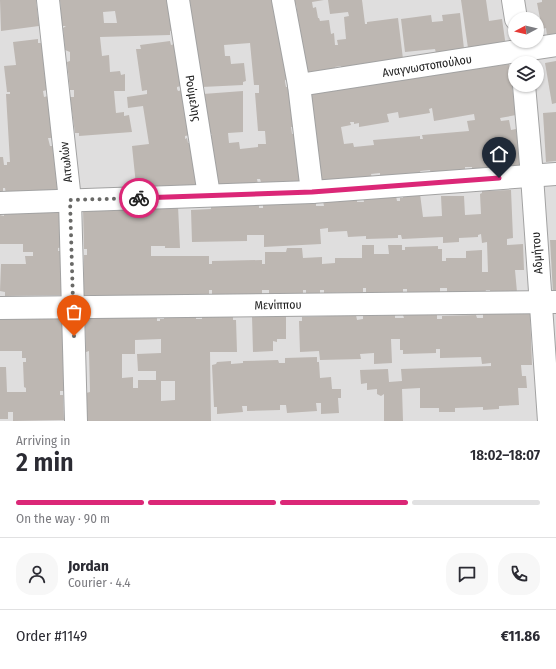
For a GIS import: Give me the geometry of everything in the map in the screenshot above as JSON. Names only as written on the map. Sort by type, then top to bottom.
[{"type":"street","name":"Αιτωλών","points":[[48,0],[70,200],[76,421]]},
{"type":"street","name":"Ρούμελης","points":[[178,0],[209,195]]},
{"type":"street","points":[[283,0],[299,85],[312,192]]},
{"type":"street","points":[[513,0],[515,12]]},
{"type":"street","name":"Αναγνωστοπούλου","points":[[299,85],[521,52],[556,45]]},
{"type":"street","name":"Αδμήτου","points":[[525,92],[532,176],[548,302],[549,421]]},
{"type":"street","points":[[0,203],[312,192],[556,174]]},
{"type":"street","name":"Μενίππου","points":[[0,308],[548,302]]},
{"type":"shaded area","points":[[0,0],[556,0],[556,421],[0,421]]},
{"type":"building","points":[[0,0],[36,0],[39,26],[1,31]]},
{"type":"building","points":[[60,0],[169,0],[173,30],[170,31],[170,35],[100,37],[102,56],[109,55],[110,72],[120,71],[121,75],[125,74],[125,91],[114,91],[116,113],[124,112],[124,116],[129,115],[132,132],[79,136],[79,133],[75,133],[70,97],[74,97],[74,90],[70,90],[67,62],[70,61],[70,52],[65,50],[63,28],[66,26],[62,26]],"holes":[[[115,11],[117,23],[104,23],[103,12]]]},
{"type":"building","points":[[187,0],[277,0],[282,37],[279,37],[279,42],[284,41],[289,79],[285,80],[285,82],[286,87],[289,87],[296,127],[291,127],[292,134],[296,134],[303,181],[283,181],[283,184],[265,184],[265,182],[261,182],[260,179],[257,179],[258,184],[215,187],[209,135],[212,135],[208,132],[203,94],[243,91],[243,132],[228,133],[229,143],[239,142],[240,149],[258,147],[258,144],[266,144],[265,131],[258,131],[255,93],[259,93],[259,85],[254,85],[250,43],[224,45],[225,56],[230,56],[231,64],[244,63],[246,81],[243,82],[243,85],[202,87],[203,83],[200,82]]},
{"type":"building","points":[[292,0],[324,0],[312,2],[313,8],[316,7],[320,21],[329,20],[331,34],[334,33],[335,45],[338,45],[337,40],[346,39],[344,17],[349,16],[348,12],[330,14],[328,0],[362,0],[365,24],[367,24],[367,22],[398,18],[403,59],[367,63],[368,67],[342,70],[341,66],[335,67],[336,71],[303,76],[296,4],[293,4]]},
{"type":"building","points":[[461,0],[486,0],[489,21],[502,19],[506,47],[468,48]]},
{"type":"building","points":[[542,0],[556,0],[556,35],[547,36],[546,28],[544,28],[544,12],[539,12],[537,3],[542,2]]},
{"type":"building","points":[[460,13],[464,49],[436,53],[435,49],[405,52],[401,19],[431,15],[432,22],[443,21],[442,15]]},
{"type":"building","points":[[38,39],[38,43],[42,43],[47,90],[43,91],[44,97],[48,96],[52,138],[48,138],[50,146],[54,146],[59,193],[6,194],[5,188],[3,188],[3,195],[0,196],[0,157],[3,157],[4,165],[7,165],[7,162],[10,162],[6,94],[10,94],[10,92],[7,92],[4,66],[16,65],[13,42]]},
{"type":"building","points":[[170,41],[171,45],[175,44],[181,86],[177,87],[177,89],[178,91],[183,90],[190,135],[185,136],[185,139],[187,138],[188,143],[191,143],[196,186],[139,188],[139,185],[136,185],[132,146],[149,144],[143,106],[128,108],[127,97],[147,94],[147,90],[142,91],[136,49],[141,49],[140,45]]},
{"type":"building","points":[[556,61],[556,103],[552,104],[545,63]]},
{"type":"building","points":[[495,62],[496,66],[508,64],[508,92],[513,92],[516,115],[500,118],[501,121],[509,120],[511,130],[516,129],[518,145],[522,145],[524,165],[472,170],[472,167],[465,167],[465,172],[431,174],[430,170],[420,171],[421,174],[380,178],[380,173],[371,174],[372,178],[318,181],[305,93]],"holes":[[[432,108],[434,121],[474,114],[475,120],[467,121],[469,131],[422,135],[423,139],[420,139],[420,136],[373,140],[374,145],[354,147],[353,143],[344,144],[341,127],[351,125],[350,122],[354,122],[354,124],[359,123],[359,127],[389,122],[387,114],[398,112],[399,118],[430,113],[429,109]]]},
{"type":"building","points":[[556,112],[556,161],[546,162],[543,113]]},
{"type":"building","points":[[511,190],[513,238],[507,239],[507,245],[523,244],[524,270],[515,270],[517,292],[490,293],[490,290],[486,290],[485,293],[447,294],[447,288],[440,288],[440,294],[407,295],[407,289],[403,289],[403,293],[366,293],[366,288],[363,288],[363,292],[324,293],[324,290],[320,290],[320,293],[306,293],[306,290],[303,290],[303,294],[269,295],[269,290],[262,290],[262,294],[212,294],[212,290],[209,290],[209,294],[204,294],[205,296],[155,297],[155,295],[84,295],[84,255],[87,255],[87,249],[84,249],[83,209],[147,207],[147,210],[150,210],[150,207],[178,206],[180,248],[151,246],[151,256],[209,256],[209,264],[212,264],[212,261],[262,260],[262,264],[265,264],[265,252],[286,252],[287,248],[302,248],[303,258],[322,257],[322,264],[335,263],[335,258],[362,258],[362,245],[374,245],[374,254],[389,254],[388,245],[402,245],[402,250],[405,250],[405,247],[438,246],[438,249],[442,249],[442,261],[446,261],[446,258],[466,258],[466,251],[482,250],[482,272],[488,272],[487,242],[482,243],[481,234],[478,235],[478,237],[459,238],[459,242],[443,243],[443,237],[402,239],[401,235],[398,235],[398,238],[366,239],[366,236],[348,237],[347,231],[328,232],[328,228],[320,229],[321,244],[264,247],[264,235],[247,235],[247,241],[192,242],[191,210],[211,209],[211,206],[259,205],[259,208],[263,208],[263,204],[316,202],[316,206],[324,206],[323,201],[357,199],[357,202],[364,202],[363,197],[396,196],[397,201],[400,201],[400,198],[403,198],[403,194],[420,194],[423,217],[442,216],[441,196],[464,196],[465,215],[481,214],[480,194],[482,191]]},
{"type":"building","points":[[62,211],[63,247],[58,248],[58,251],[61,251],[62,295],[5,296],[5,292],[0,291],[1,264],[26,264],[25,256],[33,256],[33,252],[23,252],[23,244],[0,244],[0,215],[4,216],[4,212]]},
{"type":"building","points":[[550,240],[556,240],[556,293],[553,293]]},
{"type":"building","points":[[530,312],[532,365],[521,365],[522,376],[526,376],[527,388],[518,388],[519,405],[499,406],[499,409],[483,410],[483,407],[455,408],[455,412],[439,412],[439,408],[420,408],[420,388],[402,389],[403,421],[384,421],[384,394],[381,396],[377,394],[377,389],[367,390],[367,383],[361,384],[360,370],[388,369],[389,382],[402,381],[401,369],[491,366],[491,363],[482,364],[481,357],[440,358],[440,349],[436,349],[436,353],[403,354],[403,350],[400,350],[400,339],[391,339],[392,363],[374,364],[374,353],[360,354],[361,359],[320,360],[319,351],[300,352],[299,321],[302,321],[302,317],[356,315],[357,320],[363,319],[363,316],[395,315],[395,318],[404,318],[403,315],[437,315],[437,319],[442,319],[442,316],[476,315],[477,318],[483,318],[483,313]]},
{"type":"building","points":[[196,313],[196,319],[202,319],[202,316],[233,315],[233,320],[236,320],[237,352],[210,352],[211,421],[87,421],[86,393],[90,392],[89,351],[86,352],[85,322],[88,322],[88,318],[157,316],[157,321],[160,321],[160,319],[164,319],[164,314]],"holes":[[[161,339],[161,353],[137,354],[138,371],[156,371],[156,380],[138,380],[138,388],[133,388],[133,377],[122,378],[122,354],[135,354],[135,340]],[[161,381],[175,381],[175,400],[161,401]]]},
{"type":"building","points":[[63,314],[65,391],[60,391],[60,395],[63,395],[64,420],[13,421],[13,412],[8,412],[8,419],[0,419],[0,367],[6,367],[7,392],[26,392],[26,388],[24,387],[23,362],[26,362],[26,358],[22,358],[22,351],[0,351],[0,315]]},
{"type":"building","points":[[252,316],[286,316],[286,339],[277,339],[277,342],[273,341],[273,351],[253,352]]},
{"type":"building","points":[[317,357],[317,362],[319,362],[320,378],[331,377],[332,389],[341,389],[341,398],[338,398],[339,413],[321,414],[321,403],[316,403],[317,411],[287,413],[286,405],[280,405],[280,410],[247,411],[247,406],[242,406],[243,412],[217,414],[217,407],[214,407],[212,365],[216,364],[217,362],[231,361],[231,364],[243,363],[243,361],[278,360],[279,363],[285,363],[285,358]]},
{"type":"way so far","points":[[74,336],[70,200],[139,198]]},
{"type":"route","points":[[139,198],[312,192],[499,178]]}]
